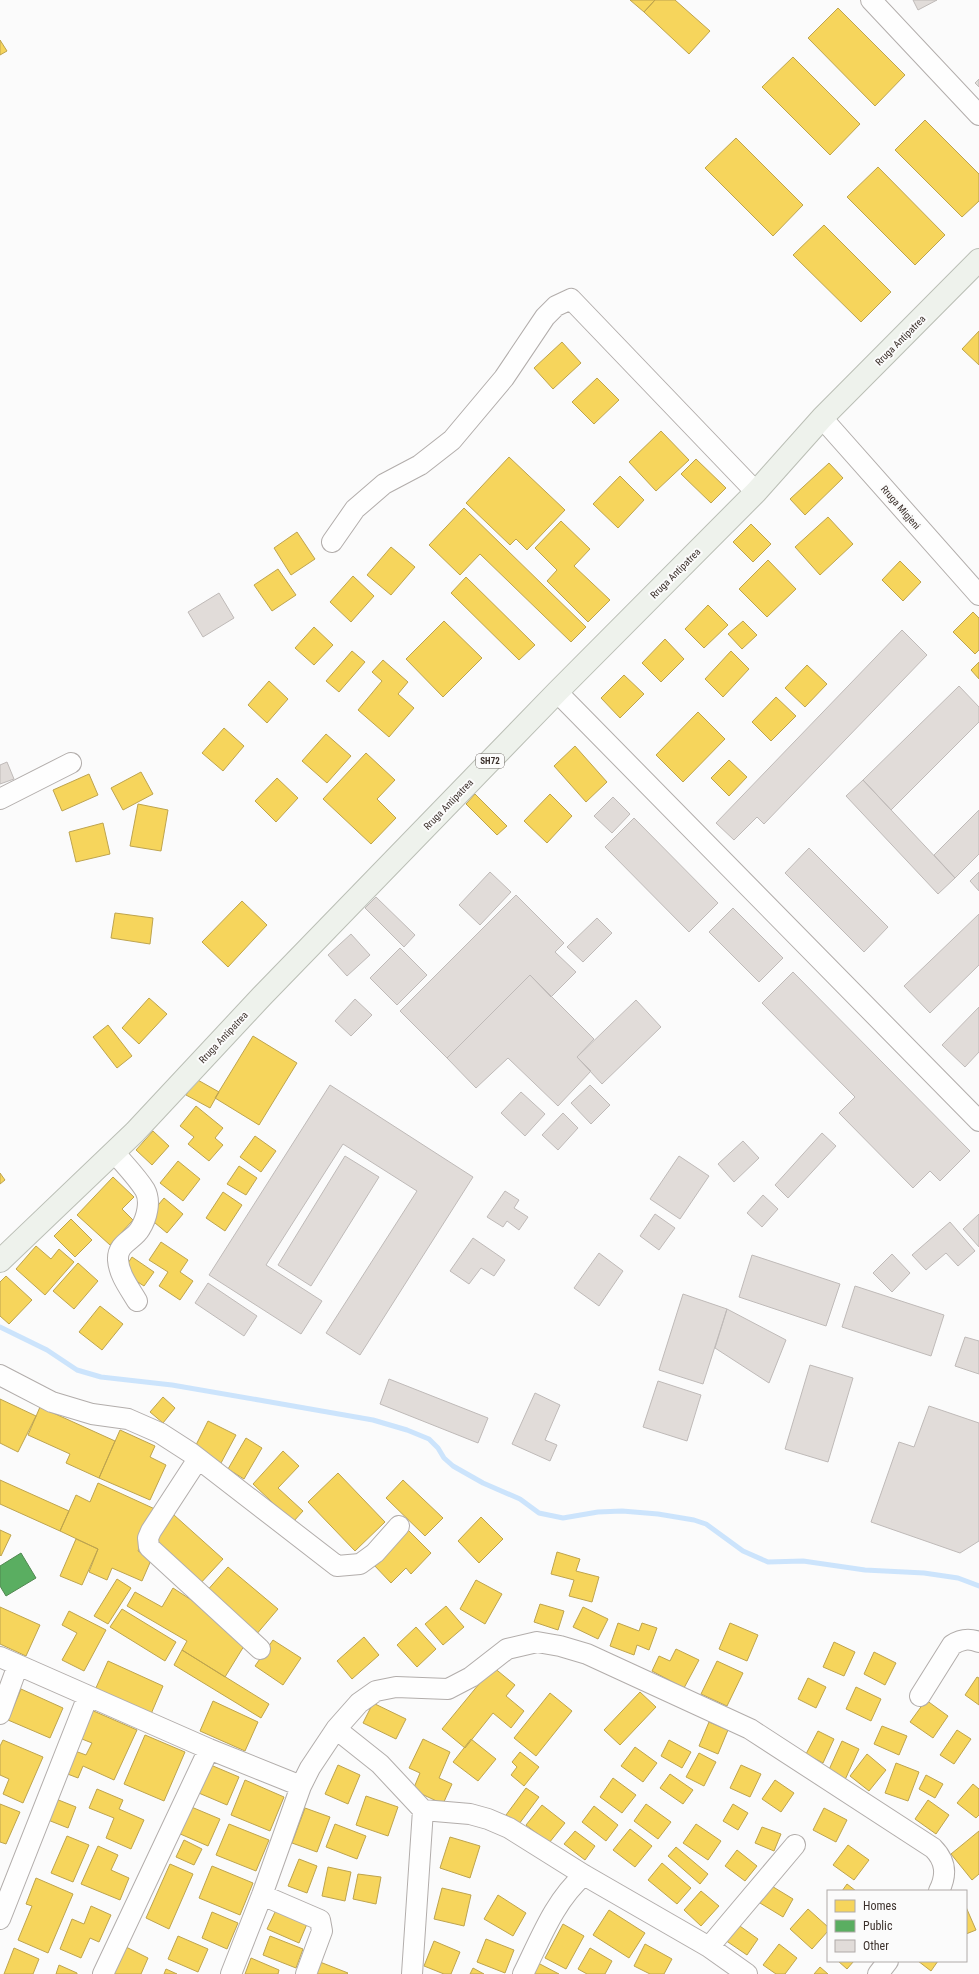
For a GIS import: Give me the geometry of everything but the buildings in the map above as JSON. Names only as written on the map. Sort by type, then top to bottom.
[{"type":"main road","name":"Rruga Antipatrea","points":[[0,1261],[114,1152],[556,692],[756,492],[822,418],[979,260]]},
{"type":"street","points":[[871,0],[979,115]]},
{"type":"street","points":[[332,542],[355,509],[384,484],[420,465],[452,440],[504,378],[545,317],[556,306],[572,299],[756,492]]},
{"type":"street","name":"Rruga Migjeni","points":[[822,418],[979,595]]},
{"type":"street","points":[[556,692],[979,1121]]},
{"type":"street","points":[[0,799],[71,763]]},
{"type":"street","points":[[114,1152],[144,1190],[148,1198],[148,1207],[140,1229],[119,1252],[120,1271],[137,1301]]},
{"type":"street","points":[[0,1375],[52,1402],[92,1414],[128,1419],[160,1433],[198,1459],[337,1566],[360,1564],[375,1553],[400,1526]]},
{"type":"street","points":[[198,1459],[151,1531],[148,1538],[149,1546],[260,1649]]},
{"type":"street","points":[[920,1696],[952,1645],[960,1640],[974,1640],[979,1642]]},
{"type":"street","points":[[231,1974],[262,1895],[301,1786],[310,1768],[336,1729],[359,1703],[376,1690],[396,1687],[448,1689],[471,1677],[507,1649],[537,1642],[560,1646],[587,1654],[750,1729],[933,1848],[939,1855],[945,1872],[944,1881],[940,1890]]},
{"type":"street","points":[[0,1658],[209,1749],[301,1786]]},
{"type":"street","points":[[0,1714],[18,1666]]},
{"type":"street","points":[[0,1919],[88,1696]]},
{"type":"street","points":[[336,1729],[380,1764],[423,1810],[470,1814],[488,1819],[508,1828],[584,1875],[709,1947],[747,1974]]},
{"type":"street","points":[[103,1974],[209,1749]]},
{"type":"street","points":[[413,1974],[423,1810]]},
{"type":"street","points":[[709,1947],[795,1844]]},
{"type":"street","points":[[523,1974],[562,1898],[584,1875]]},
{"type":"street","points":[[262,1895],[320,1920],[322,1931],[306,1974]]},
{"type":"street","points":[[878,1974],[887,1962]]},
{"type":"waterway","points":[[0,1327],[47,1350],[77,1370],[101,1377],[172,1385],[259,1400],[373,1420],[407,1430],[429,1439],[438,1448],[444,1458],[453,1466],[483,1483],[520,1499],[539,1513],[563,1518],[598,1512],[622,1511],[658,1514],[694,1520],[706,1524],[743,1551],[768,1562],[803,1561],[865,1570],[924,1573],[958,1578],[979,1586]]}]
